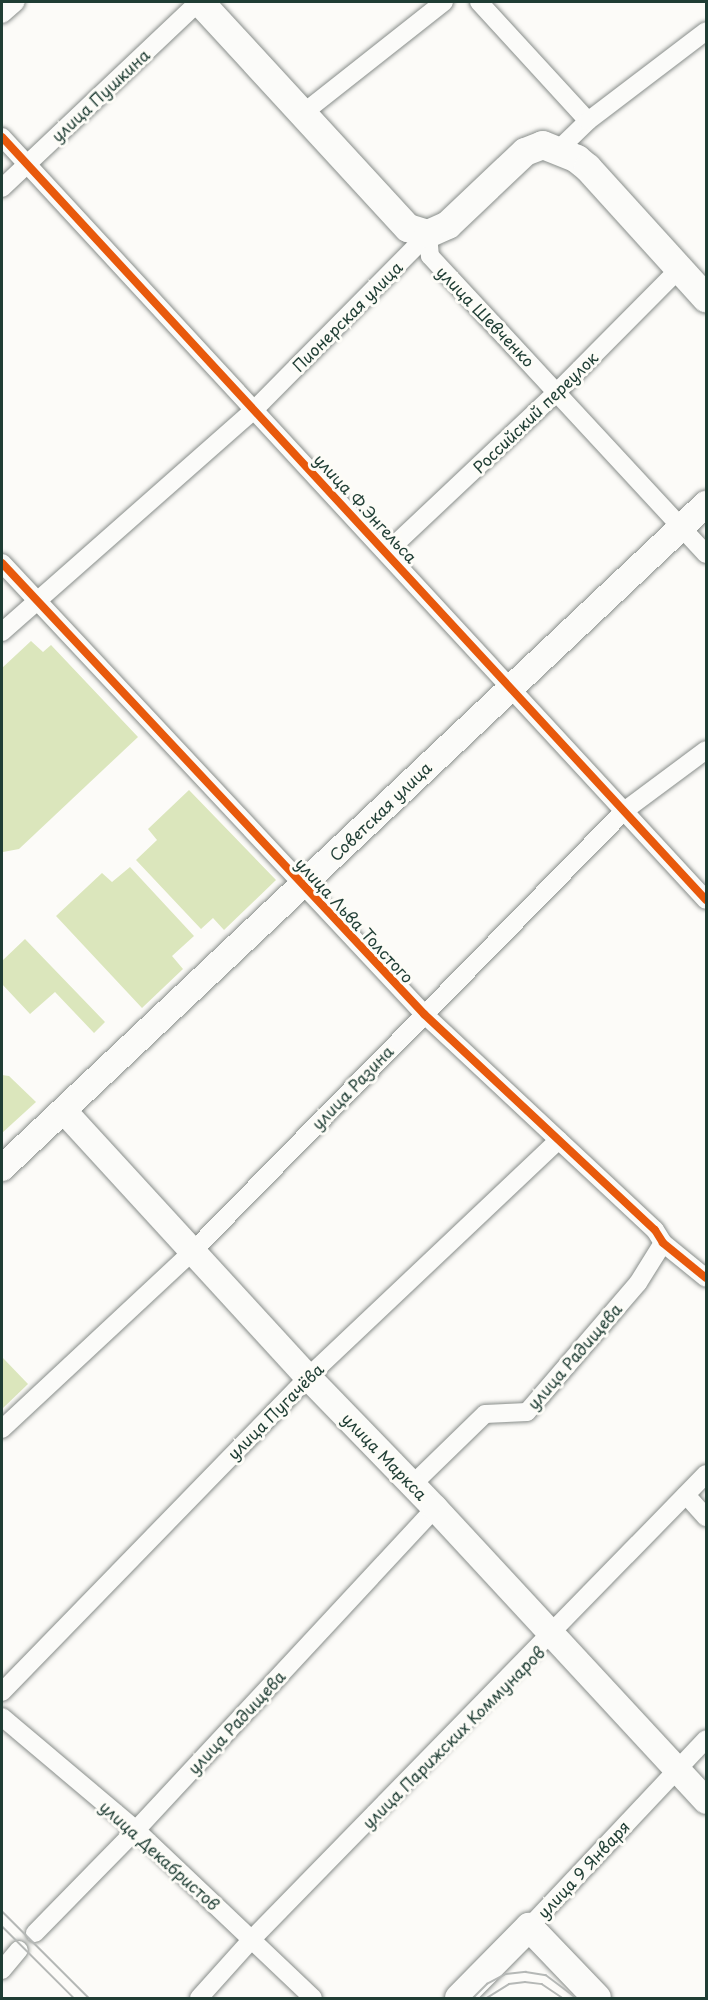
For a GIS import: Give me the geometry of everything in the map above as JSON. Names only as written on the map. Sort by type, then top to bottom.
[{"type":"main road","points":[[200,2],[408,228],[428,234]]},
{"type":"main road","name":"Пионерская улица","points":[[428,234],[448,225],[525,152],[543,145],[558,150]]},
{"type":"main road","points":[[558,150],[588,168],[706,298]]},
{"type":"main road","points":[[529,1927],[597,1998]]},
{"type":"main road","name":"улица 9 Января","points":[[459,1998],[529,1927]]},
{"type":"street","points":[[2,14],[16,2]]},
{"type":"street","name":"улица Пушкина","points":[[2,188],[200,2]]},
{"type":"street","points":[[302,114],[444,2]]},
{"type":"street","points":[[479,2],[588,121]]},
{"type":"street","points":[[558,150],[588,121],[706,31]]},
{"type":"street","name":"улица Ф.Энгельса","points":[[2,138],[388,551],[706,900]]},
{"type":"street","name":"улица Шевченко","points":[[428,234],[429,256],[558,391],[706,554]]},
{"type":"street","name":"Пионерская улица","points":[[2,632],[255,409],[428,234]]},
{"type":"street","name":"Российский переулок","points":[[388,551],[558,391],[679,269]]},
{"type":"street","name":"Советская улица","points":[[2,1168],[706,504]]},
{"type":"street","name":"улица Льва Толстого","points":[[2,563],[424,1014],[655,1230],[663,1243],[706,1278]]},
{"type":"street","name":"улица Разина","points":[[2,1429],[194,1250],[624,812],[706,750]]},
{"type":"street","name":"улица Маркса","points":[[64,1110],[308,1377],[435,1508],[706,1801]]},
{"type":"street","name":"улица Пугачёва","points":[[2,1692],[308,1377],[560,1140]]},
{"type":"street","name":"улица Радищева","points":[[412,1484],[485,1414],[528,1412],[638,1283],[663,1243]]},
{"type":"street","name":"улица Парижских Коммунаров","points":[[199,1998],[252,1939],[553,1636],[706,1474]]},
{"type":"street","points":[[686,1495],[706,1517]]},
{"type":"street","name":"улица Радищева","points":[[35,1933],[136,1830],[435,1508]]},
{"type":"street","name":"улица Декабристов","points":[[2,1717],[136,1830],[313,1998]]},
{"type":"street","name":"улица 9 Января","points":[[529,1927],[706,1739]]},
{"type":"street","points":[[2,1970],[19,1950]]},
{"type":"green space","points":[[31,641],[43,652],[51,645],[138,737],[19,849],[3,852],[2,668]]},
{"type":"green space","points":[[189,790],[276,880],[224,930],[213,918],[201,929],[136,860],[157,840],[148,829]]},
{"type":"green space","points":[[130,867],[194,936],[172,956],[183,969],[142,1008],[56,916],[102,873],[112,882]]},
{"type":"green space","points":[[25,939],[105,1022],[94,1033],[55,992],[30,1014],[2,984],[2,961]]},
{"type":"green space","points":[[2,1075],[9,1076],[36,1102],[2,1133]]},
{"type":"green space","points":[[2,1357],[28,1384],[2,1409]]},
{"type":"tram line","points":[[2,1911],[89,1998]]},
{"type":"tram line","points":[[2,1926],[74,1998]]},
{"type":"tram line","points":[[473,1998],[487,1984],[506,1974],[526,1972],[546,1975],[577,1998]]},
{"type":"tram line","points":[[487,1998],[509,1984],[525,1982],[542,1984],[563,1998]]},
{"type":"cycle path","points":[[2,137],[706,900]]},
{"type":"cycle path","points":[[2,563],[424,1014],[655,1230],[663,1243],[706,1278]]}]
